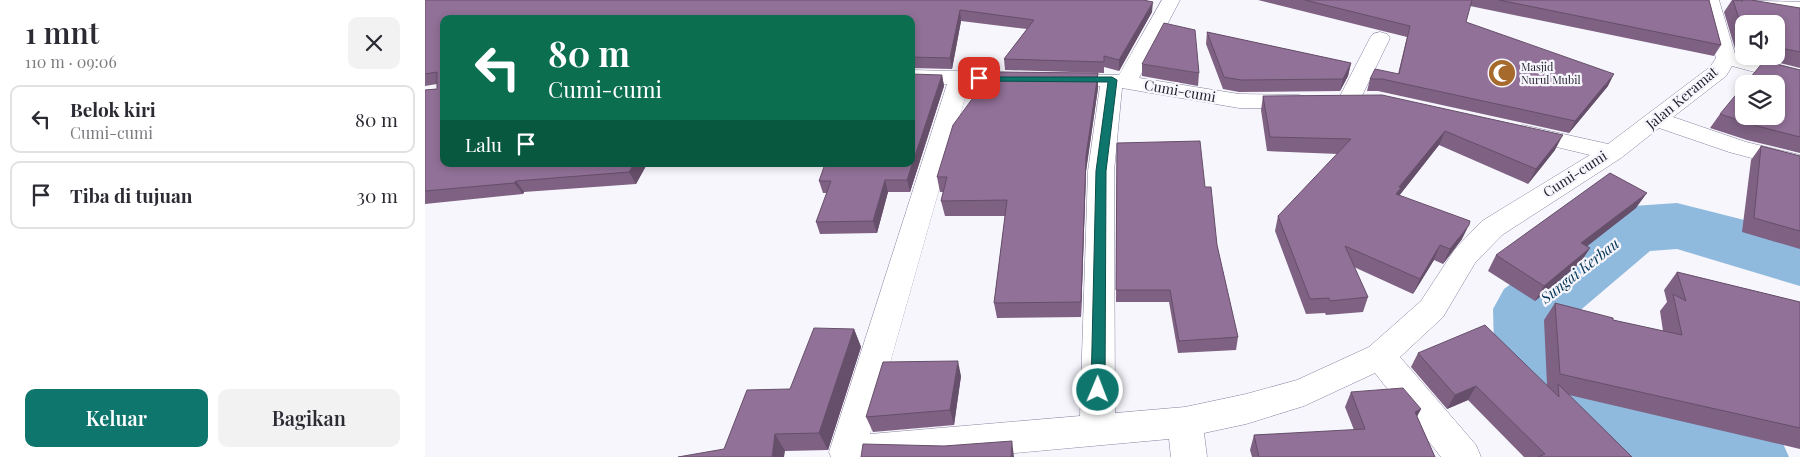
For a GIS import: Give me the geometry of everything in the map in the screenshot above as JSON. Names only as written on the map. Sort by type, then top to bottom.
[{"type":"street","name":"Jalan Keramat","points":[[1612,153],[1657,120],[1717,71],[1726,58],[1709,0]]},
{"type":"street","points":[[1742,0],[1800,8]]},
{"type":"street","points":[[1097,430],[1101,171],[1119,81],[1162,4]]},
{"type":"street","points":[[1349,100],[1381,38]]},
{"type":"street","points":[[1726,58],[1800,77]]},
{"type":"street","name":"Cumi-cumi","points":[[915,78],[1119,81],[1239,101],[1378,100]]},
{"type":"street","points":[[846,455],[960,78]]},
{"type":"street","points":[[1657,120],[1738,147],[1800,163]]},
{"type":"street","name":"Cumi-cumi","points":[[1498,126],[1612,153]]},
{"type":"street","name":"Cumi-cumi","points":[[846,455],[1185,422],[1246,409],[1303,392],[1380,356],[1432,310],[1465,256],[1492,228],[1612,153]]},
{"type":"street","points":[[1380,356],[1463,457]]},
{"type":"street","points":[[1185,422],[1189,457]]},
{"type":"building","points":[[425,0],[1143,0],[1153,2],[1119,60],[1104,56],[1104,62],[1004,59],[1034,20],[960,10],[950,58],[915,57],[915,15],[440,15],[440,167],[632,167],[629,172],[516,181],[514,183],[425,191],[425,90],[437,89],[437,72],[425,74]]},
{"type":"building","points":[[1305,0],[1472,0],[1466,22],[1614,74],[1575,121],[1382,79],[1370,79],[1375,69],[1399,74],[1410,26]]},
{"type":"building","points":[[1499,0],[1709,0],[1721,45]]},
{"type":"building","points":[[1733,0],[1751,0],[1800,8],[1800,52],[1785,49],[1785,15],[1738,15]]},
{"type":"building","points":[[1164,23],[1195,30],[1199,73],[1142,64]]},
{"type":"building","points":[[1207,32],[1351,63],[1343,79],[1241,80],[1224,77]]},
{"type":"building","points":[[1761,65],[1780,65],[1800,70],[1800,137],[1754,125],[1785,125],[1785,75],[1752,75]]},
{"type":"building","points":[[992,72],[1098,73],[1086,156],[1081,302],[994,303],[1007,200],[941,201],[947,177],[937,177],[953,125]]},
{"type":"building","points":[[915,74],[942,75],[915,156]]},
{"type":"building","points":[[1382,95],[1563,135],[1536,169],[1445,131],[1399,187],[1401,188],[1396,194],[1470,221],[1469,225],[1450,249],[1440,245],[1420,279],[1345,246],[1368,297],[1330,301],[1329,298],[1310,299],[1278,216],[1351,139],[1270,137],[1263,96]]},
{"type":"building","points":[[1735,96],[1735,119],[1720,114]]},
{"type":"building","points":[[1200,141],[1205,187],[1211,187],[1217,245],[1238,337],[1179,341],[1170,290],[1116,290],[1117,143]]},
{"type":"building","points":[[1761,146],[1800,156],[1800,231],[1754,218]]},
{"type":"building","points":[[824,167],[911,167],[907,180],[885,180],[873,221],[816,222],[831,181],[819,181]]},
{"type":"building","points":[[1610,173],[1647,193],[1581,243],[1590,248],[1544,286],[1496,255]]},
{"type":"building","points":[[1677,272],[1800,302],[1800,428],[1560,374],[1555,303],[1613,318],[1613,320],[1682,335],[1673,294],[1686,301]]},
{"type":"building","points":[[1485,325],[1559,397],[1558,384],[1632,457],[1538,457],[1545,454],[1476,386],[1455,395],[1418,353]]},
{"type":"building","points":[[814,328],[854,329],[819,433],[775,434],[772,457],[678,457],[724,449],[747,390],[790,389]]},
{"type":"building","points":[[958,361],[950,410],[866,417],[883,362]]},
{"type":"building","points":[[1403,388],[1421,409],[1415,412],[1435,457],[1259,457],[1254,435],[1365,429],[1351,392]]},
{"type":"building","points":[[1012,441],[1011,457],[861,457],[863,444],[944,446]]},
{"type":"waterway","name":"Sungai Kerbau","points":[[1745,457],[1589,413],[1536,385],[1531,309],[1633,229],[1677,226],[1800,260]]},
{"type":"place","name":"Masjid Nurul Mubil","points":[[1502,73]]},
{"type":"route","points":[[979,78],[1112,80],[1101,171],[1098,390]]}]
